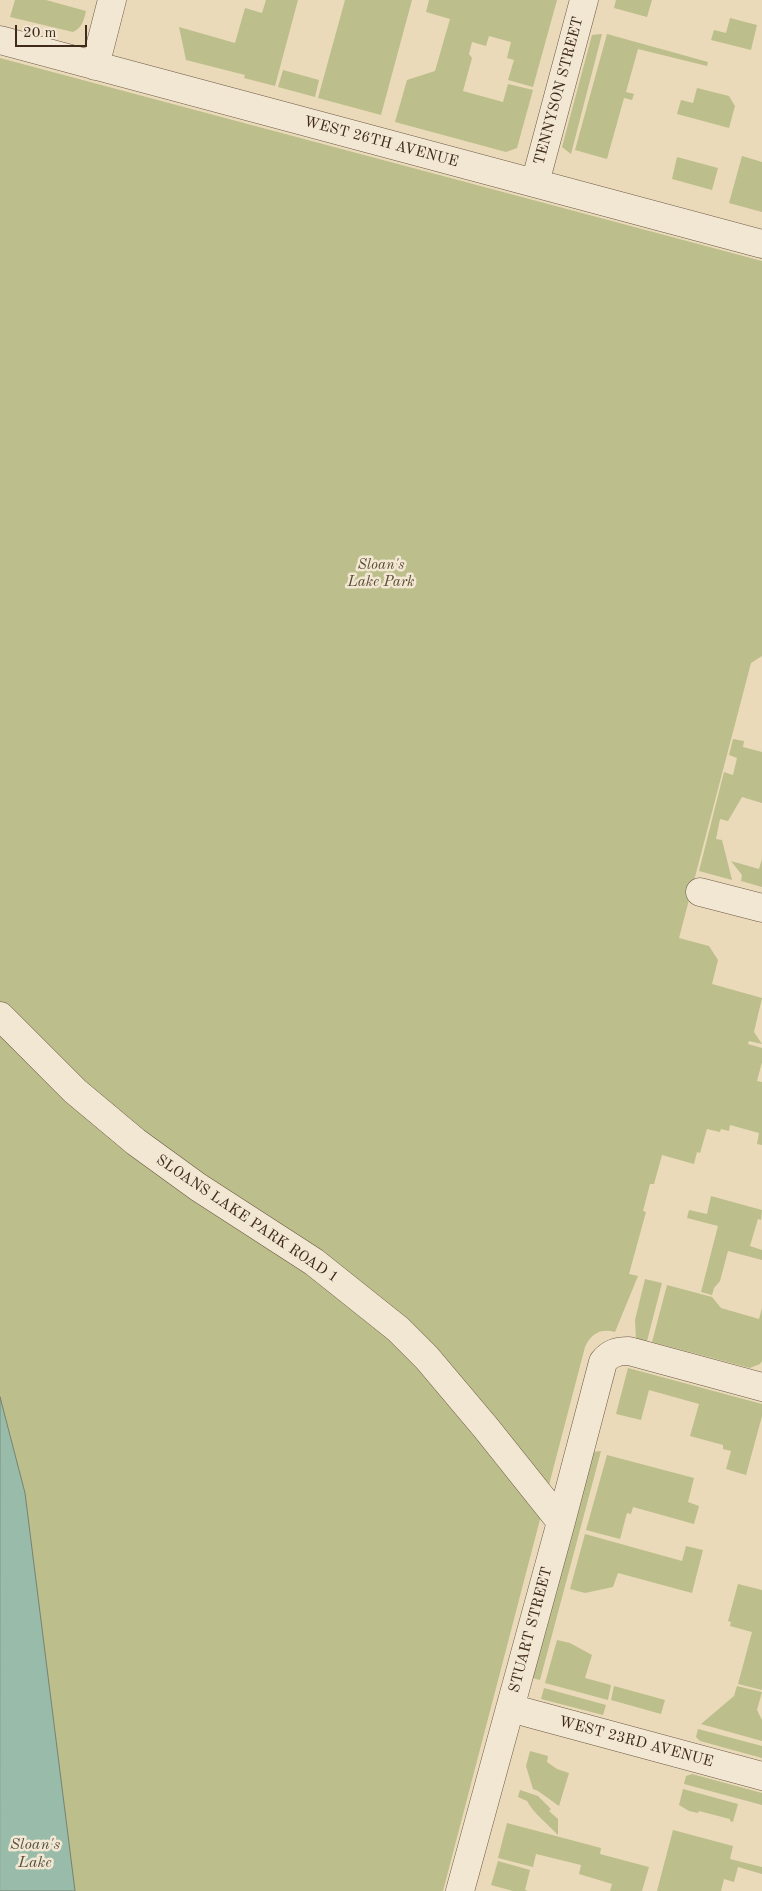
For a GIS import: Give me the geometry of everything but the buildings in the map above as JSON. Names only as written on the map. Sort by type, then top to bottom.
[{"type":"street","points":[[95,66],[112,0]]},
{"type":"street","name":"TENNYSON STREET","points":[[535,183],[584,0]]},
{"type":"street","name":"WEST 26TH AVENUE","points":[[0,40],[762,244]]},
{"type":"street","points":[[700,892],[762,908]]},
{"type":"street","name":"SLOANS LAKE PARK ROAD 1","points":[[0,1016],[75,1091],[136,1142],[198,1187],[314,1262],[398,1329],[427,1358],[561,1522]]},
{"type":"street","name":"STUART STREET","points":[[460,1891],[561,1522],[600,1368],[608,1356],[614,1352],[629,1351],[762,1387]]},
{"type":"street","name":"WEST 23RD AVENUE","points":[[510,1708],[762,1776]]},
{"type":"green space","points":[[15,0],[46,0],[86,11],[81,26],[73,32],[10,17]]},
{"type":"green space","points":[[266,0],[298,0],[275,86],[244,78],[245,75],[186,60],[179,27],[235,43],[245,8],[262,13]]},
{"type":"green space","points":[[345,0],[412,0],[381,115],[318,98]]},
{"type":"green space","points":[[429,0],[557,0],[533,87],[508,80],[514,60],[507,58],[511,42],[489,36],[486,46],[472,42],[469,54],[472,58],[463,91],[503,102],[508,84],[533,90],[517,148],[506,152],[395,122],[407,80],[435,71],[450,19],[426,12]]},
{"type":"green space","points":[[616,0],[652,0],[647,17],[614,8]]},
{"type":"green space","points":[[730,18],[757,25],[751,50],[711,40],[714,30],[726,33]]},
{"type":"green space","points":[[602,34],[571,154],[562,147],[592,35]]},
{"type":"green space","points":[[607,34],[708,62],[707,66],[638,49],[626,92],[634,94],[632,100],[624,98],[607,159],[575,150]]},
{"type":"green space","name":"Sloan's Lake Park","points":[[0,58],[762,261],[762,656],[751,663],[679,938],[709,946],[718,960],[712,984],[762,998],[754,1032],[762,1044],[749,1041],[748,1044],[762,1048],[762,1062],[757,1081],[762,1082],[762,1145],[757,1144],[759,1133],[730,1125],[729,1131],[721,1129],[720,1132],[707,1129],[700,1153],[697,1152],[694,1164],[662,1155],[654,1184],[650,1184],[643,1211],[646,1212],[629,1274],[638,1276],[615,1332],[605,1331],[593,1335],[585,1347],[443,1891],[75,1891],[25,1493],[0,1397]]},
{"type":"green space","points":[[283,70],[319,80],[315,97],[278,87]]},
{"type":"green space","points":[[697,88],[729,96],[735,106],[729,128],[677,114],[681,100],[693,103]]},
{"type":"green space","points":[[742,156],[762,162],[762,212],[729,203]]},
{"type":"green space","points":[[677,157],[718,168],[712,190],[672,179]]},
{"type":"green space","points":[[733,739],[744,741],[743,747],[762,752],[762,803],[742,797],[728,821],[720,819],[716,839],[722,840],[732,880],[699,871],[724,772],[733,775],[737,758],[729,755]]},
{"type":"green space","points":[[762,859],[762,887],[741,881],[742,875],[731,861],[759,869]]},
{"type":"green space","points":[[711,1196],[762,1210],[761,1220],[758,1219],[750,1246],[762,1250],[762,1260],[728,1251],[720,1281],[714,1288],[712,1295],[701,1292],[718,1226],[687,1218],[689,1210],[707,1214]]},
{"type":"green space","points":[[645,1279],[662,1283],[647,1341],[636,1339],[635,1320]]},
{"type":"green space","points":[[667,1285],[712,1297],[721,1308],[759,1319],[762,1308],[762,1361],[760,1364],[750,1368],[652,1342]]},
{"type":"green space","points":[[628,1368],[762,1404],[762,1416],[746,1475],[726,1469],[731,1451],[723,1449],[723,1445],[690,1436],[699,1404],[649,1390],[641,1420],[616,1414]]},
{"type":"green space","points":[[601,1451],[540,1680],[532,1678],[592,1452]]},
{"type":"green space","points":[[607,1455],[694,1478],[688,1502],[699,1506],[694,1524],[633,1507],[631,1514],[627,1513],[620,1539],[586,1530]]},
{"type":"green space","points":[[585,1534],[682,1561],[686,1546],[703,1550],[692,1593],[618,1573],[613,1587],[585,1593],[570,1589]]},
{"type":"green space","points":[[738,1584],[762,1590],[762,1690],[738,1684],[752,1632],[730,1626],[731,1622],[728,1621]]},
{"type":"green space","points":[[557,1640],[570,1643],[592,1655],[585,1678],[611,1685],[608,1700],[545,1683]]},
{"type":"green space","points":[[614,1686],[665,1700],[661,1714],[611,1700]]},
{"type":"green space","points":[[737,1686],[762,1692],[757,1710],[762,1720],[762,1741],[701,1724],[734,1696]]},
{"type":"green space","points":[[544,1688],[606,1705],[603,1715],[541,1699]]},
{"type":"green space","points":[[698,1729],[762,1746],[762,1758],[700,1741],[696,1737]]},
{"type":"green space","points":[[530,1751],[548,1756],[547,1762],[557,1769],[569,1773],[559,1806],[533,1789],[526,1766]]},
{"type":"green space","points":[[692,1774],[762,1793],[762,1805],[684,1784],[686,1776]]},
{"type":"green space","points":[[683,1789],[738,1804],[733,1822],[730,1819],[699,1811],[698,1813],[689,1811],[679,1805]]},
{"type":"green space","points":[[520,1790],[538,1796],[551,1809],[549,1811],[558,1819],[558,1835],[527,1801],[518,1797]]},
{"type":"green space","points":[[507,1823],[601,1848],[600,1854],[649,1867],[642,1891],[610,1891],[612,1884],[579,1874],[581,1865],[536,1854],[533,1867],[498,1858]]},
{"type":"green space","points":[[673,1830],[733,1846],[730,1859],[762,1867],[762,1874],[738,1867],[734,1882],[724,1879],[721,1891],[657,1891]]},
{"type":"green space","points":[[498,1861],[530,1870],[525,1890],[528,1891],[513,1891],[491,1885]]},
{"type":"water","name":"Sloan's Lake","points":[[0,1397],[25,1493],[75,1891],[0,1891]]}]
